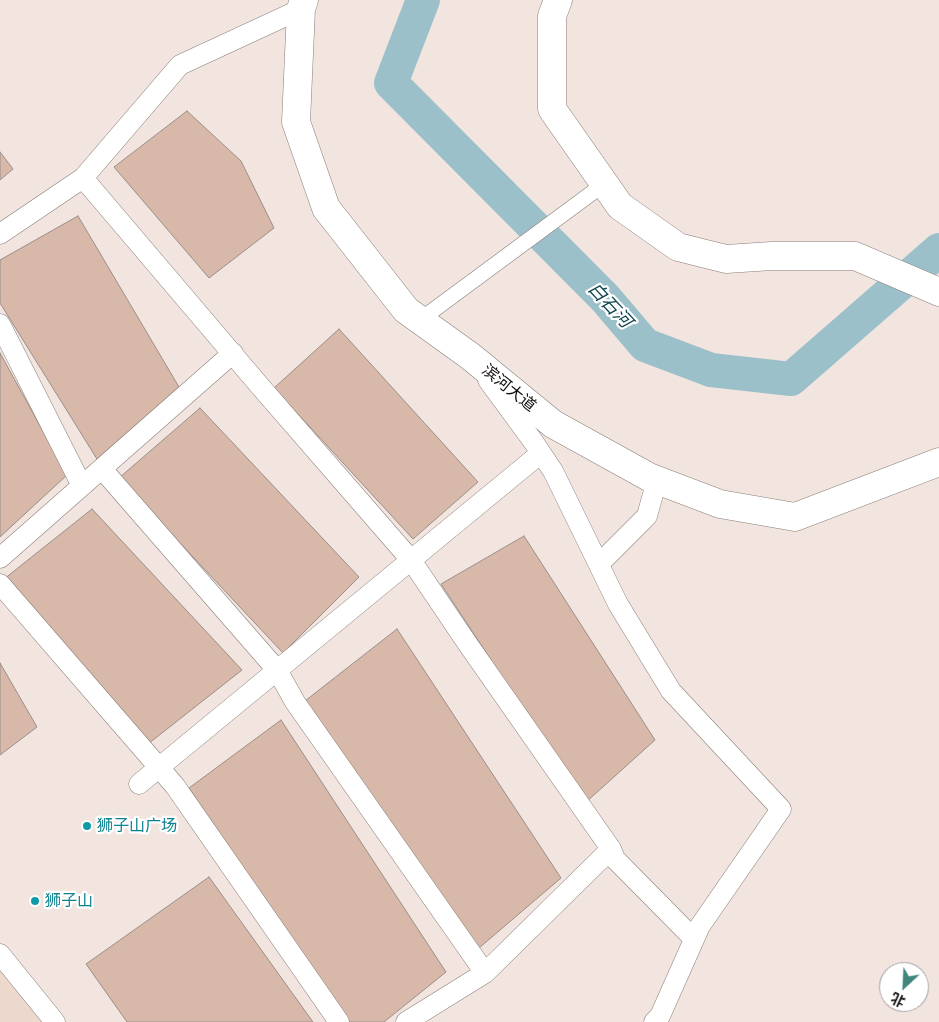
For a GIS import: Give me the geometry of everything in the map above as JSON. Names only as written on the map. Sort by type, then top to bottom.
[{"type":"main road","points":[[558,0],[552,16],[552,109],[620,206],[678,247],[726,259],[772,256],[856,256],[939,292]]},
{"type":"main road","name":"滨河大道","points":[[302,4],[296,122],[326,208],[406,310],[470,356],[553,424],[657,480],[720,504],[795,517],[939,462]]},
{"type":"street","points":[[0,234],[83,178],[180,64],[302,4]]},
{"type":"street","points":[[83,178],[411,560],[466,643],[611,849],[615,859],[694,939]]},
{"type":"street","points":[[420,320],[604,184]]},
{"type":"street","points":[[0,324],[82,486]]},
{"type":"street","points":[[0,558],[233,353]]},
{"type":"street","points":[[470,356],[553,471],[618,604],[671,691],[781,809],[700,926],[660,1016],[654,1022]]},
{"type":"street","points":[[139,784],[541,453]]},
{"type":"street","points":[[102,468],[277,670],[294,702],[485,973]]},
{"type":"street","points":[[599,564],[647,516],[657,480]]},
{"type":"street","points":[[0,584],[160,767],[339,1022]]},
{"type":"street","points":[[406,1022],[485,973],[611,849]]},
{"type":"street","points":[[0,954],[55,1022]]},
{"type":"shaded area","points":[[0,963],[49,1022],[0,1022]]},
{"type":"building","points":[[187,111],[241,161],[274,228],[209,278],[114,167]]},
{"type":"building","points":[[0,152],[13,169],[0,180]]},
{"type":"building","points":[[78,216],[179,387],[97,459],[0,303],[0,260]]},
{"type":"building","points":[[339,329],[478,482],[413,539],[274,388]]},
{"type":"building","points":[[0,353],[67,475],[0,537]]},
{"type":"building","points":[[200,408],[359,577],[283,653],[119,478]]},
{"type":"building","points":[[92,509],[242,670],[148,744],[4,579]]},
{"type":"building","points":[[524,536],[655,740],[585,803],[441,584]]},
{"type":"building","points":[[397,629],[561,878],[479,948],[305,701]]},
{"type":"building","points":[[0,663],[37,727],[0,755]]},
{"type":"building","points":[[281,720],[446,972],[384,1022],[349,1022],[189,788]]},
{"type":"building","points":[[209,877],[313,1022],[127,1022],[86,964]]},
{"type":"waterway","name":"白石河","points":[[423,0],[391,83],[605,298],[645,345],[711,370],[791,379],[939,250]]},
{"type":"place","name":"狮子山广场","points":[[87,826]]},
{"type":"place","name":"狮子山","points":[[35,901]]}]
